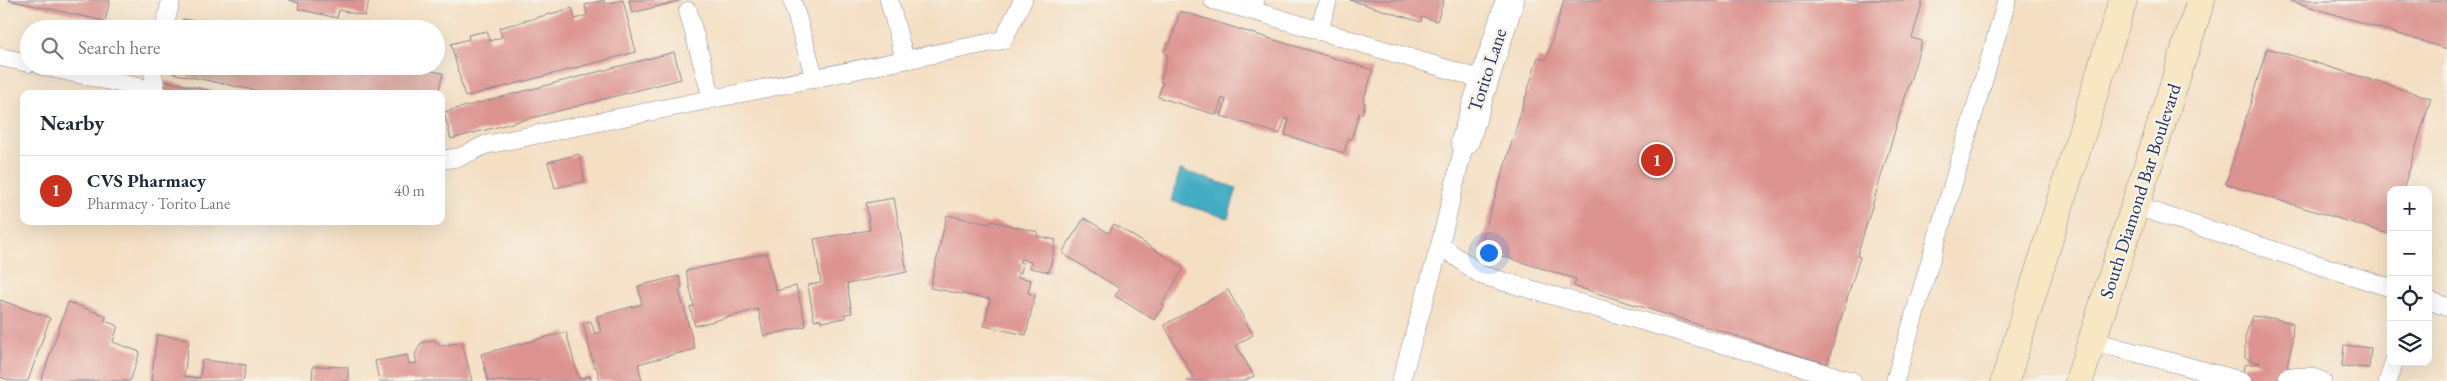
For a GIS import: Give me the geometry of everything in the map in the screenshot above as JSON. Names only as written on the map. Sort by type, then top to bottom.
[{"type":"main road","points":[[2005,381],[2123,0]]},
{"type":"main road","name":"South Diamond Bar Boulevard","points":[[2079,381],[2201,0]]},
{"type":"street","name":"Torito Lane","points":[[1465,141],[1510,0]]},
{"type":"lane","points":[[166,20],[171,0]]},
{"type":"lane","points":[[792,0],[815,78]]},
{"type":"lane","points":[[889,0],[905,60]]},
{"type":"lane","points":[[445,160],[460,158],[485,145],[1003,40],[1023,0]]},
{"type":"lane","points":[[1213,0],[1254,6],[1319,31],[1484,80]]},
{"type":"lane","points":[[1319,31],[1328,0]]},
{"type":"lane","points":[[1895,381],[2007,0]]},
{"type":"lane","points":[[688,10],[712,99]]},
{"type":"lane","points":[[0,57],[20,62]]},
{"type":"lane","points":[[81,75],[147,90]]},
{"type":"lane","points":[[153,75],[156,90]]},
{"type":"lane","points":[[1401,381],[1440,245],[1465,141]]},
{"type":"lane","points":[[2135,206],[2387,287]]},
{"type":"lane","points":[[1440,245],[1481,275],[1852,381]]},
{"type":"lane","points":[[2432,301],[2447,307]]},
{"type":"lane","points":[[2092,341],[2242,381]]},
{"type":"lane","points":[[2388,381],[2393,366]]},
{"type":"lane","points":[[2288,377],[2312,377],[2322,381]]},
{"type":"water","points":[[1180,170],[1237,188],[1228,218],[1171,201]]},
{"type":"building","points":[[8,0],[110,0],[105,20]]},
{"type":"building","points":[[289,0],[369,0],[365,16],[339,10],[337,18],[298,9],[299,3]]},
{"type":"building","points":[[604,0],[605,4],[623,0],[636,52],[465,97],[451,44],[469,39],[468,35],[487,31],[490,41],[502,37],[499,28],[572,8],[575,19],[587,15],[585,5]]},
{"type":"building","points":[[629,0],[679,0],[679,1],[632,13]]},
{"type":"building","points":[[1350,0],[1444,0],[1437,21],[1422,17],[1421,22]]},
{"type":"building","points":[[1564,0],[1923,0],[1912,38],[1922,41],[1857,256],[1860,257],[1827,364],[1574,286],[1576,279],[1479,249],[1538,57],[1546,60]]},
{"type":"building","points":[[2288,0],[2447,0],[2447,49]]},
{"type":"building","points":[[1180,11],[1373,70],[1363,102],[1365,103],[1362,114],[1359,113],[1351,140],[1348,138],[1344,153],[1285,135],[1289,120],[1285,118],[1280,134],[1221,116],[1226,100],[1222,98],[1217,115],[1158,97],[1163,82],[1160,82],[1168,55],[1164,54],[1168,43],[1170,44]]},
{"type":"building","points":[[2267,48],[2431,98],[2404,186],[2387,186],[2387,233],[2226,184]]},
{"type":"building","points":[[674,52],[681,79],[451,139],[445,112]]},
{"type":"building","points":[[182,75],[443,75],[439,90],[253,90]]},
{"type":"building","points":[[165,81],[208,90],[164,90]]},
{"type":"building","points":[[579,154],[585,181],[555,188],[548,162]]},
{"type":"building","points":[[894,198],[907,272],[847,284],[852,313],[845,314],[845,318],[821,322],[820,319],[814,320],[808,285],[821,283],[814,239],[870,230],[866,203]]},
{"type":"building","points":[[947,215],[990,224],[991,221],[1038,232],[1037,236],[1056,240],[1049,272],[1030,268],[1031,262],[1020,259],[1019,262],[1023,263],[1021,273],[1018,273],[1017,277],[1031,280],[1028,293],[1035,295],[1026,335],[984,326],[990,299],[930,288]]},
{"type":"building","points":[[1084,218],[1109,233],[1114,224],[1184,268],[1154,320],[1115,296],[1120,289],[1062,253]]},
{"type":"building","points":[[767,253],[776,291],[796,286],[806,326],[764,336],[758,309],[695,326],[690,307],[694,306],[686,271]]},
{"type":"building","points":[[679,276],[682,288],[679,290],[695,349],[638,364],[642,381],[600,381],[596,366],[594,367],[583,323],[591,321],[595,334],[601,332],[597,316],[642,304],[638,286]]},
{"type":"building","points":[[1228,290],[1253,335],[1236,345],[1254,376],[1244,381],[1186,381],[1193,377],[1164,325]]},
{"type":"building","points":[[0,300],[50,318],[28,381],[12,381],[0,377]]},
{"type":"building","points":[[68,302],[106,316],[105,321],[118,326],[113,342],[140,352],[130,381],[41,381]]},
{"type":"building","points":[[2252,316],[2293,323],[2292,344],[2287,365],[2289,381],[2242,381],[2244,365],[2261,363],[2245,358],[2245,337]]},
{"type":"building","points":[[566,332],[579,379],[590,376],[591,381],[488,381],[481,354]]},
{"type":"building","points":[[157,335],[189,339],[184,376],[200,378],[202,360],[246,365],[243,381],[151,381]]},
{"type":"building","points":[[434,340],[442,346],[462,342],[472,381],[379,381],[375,361],[407,355],[409,364],[417,363],[415,355],[421,343]]},
{"type":"building","points":[[2344,345],[2371,348],[2369,368],[2342,366]]},
{"type":"building","points":[[313,366],[348,367],[348,381],[312,381]]},
{"type":"place","name":"CVS Pharmacy","points":[[1657,160]]}]
